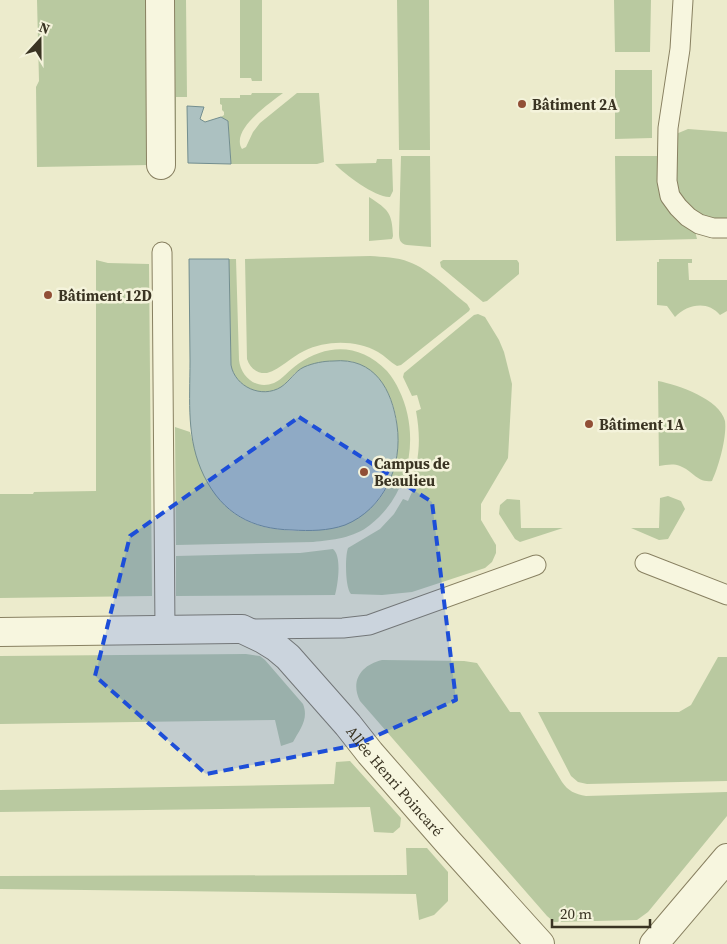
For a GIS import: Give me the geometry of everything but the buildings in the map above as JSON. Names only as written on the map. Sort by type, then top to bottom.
[{"type":"street","points":[[160,0],[160,165]]},
{"type":"street","name":"Allée Henri Poincaré","points":[[0,632],[242,629],[276,647],[288,657],[348,724],[370,753],[540,944]]},
{"type":"street","points":[[654,944],[727,858]]},
{"type":"lane","points":[[682,0],[680,49],[668,128],[667,181],[670,196],[683,212],[699,224],[713,228],[727,228]]},
{"type":"lane","points":[[162,252],[165,630]]},
{"type":"lane","points":[[645,563],[727,595]]},
{"type":"lane","name":"Allée Henri Poincaré","points":[[242,629],[343,628],[368,625],[536,565]]},
{"type":"highlighted area","points":[[299,417],[432,502],[456,700],[356,745],[206,774],[95,676],[130,536]]},
{"type":"green space","points":[[37,0],[147,0],[149,165],[37,167],[36,87],[39,81]]},
{"type":"green space","points":[[169,0],[186,0],[187,97],[176,97],[176,164],[170,164]]},
{"type":"green space","points":[[240,0],[262,0],[262,81],[240,78]]},
{"type":"green space","points":[[397,0],[429,0],[430,150],[399,150]]},
{"type":"green space","points":[[614,0],[651,0],[650,52],[615,52]]},
{"type":"green space","points":[[615,70],[652,70],[652,138],[615,139]]},
{"type":"green space","points":[[252,93],[283,93],[261,110],[246,126],[240,142],[242,149],[246,147],[253,132],[260,123],[297,93],[319,93],[324,162],[317,164],[231,164],[228,121],[221,117],[224,115],[224,112],[220,104],[220,98],[240,98],[240,95],[251,95]]},
{"type":"green space","points":[[688,129],[727,132],[727,222],[706,221],[682,202],[675,181],[676,134]]},
{"type":"green space","points":[[401,156],[430,156],[431,247],[405,244],[400,239]]},
{"type":"green space","points":[[615,156],[660,156],[664,200],[668,208],[682,223],[695,231],[697,239],[616,241]]},
{"type":"green space","points":[[377,159],[392,159],[393,191],[390,197],[369,190],[345,174],[335,164],[376,163]]},
{"type":"green space","points":[[369,197],[381,205],[388,213],[392,222],[392,239],[369,241]]},
{"type":"green space","points":[[390,257],[417,265],[467,304],[470,309],[469,311],[401,365],[397,366],[381,354],[360,345],[332,343],[313,347],[267,373],[252,368],[247,359],[245,259]]},
{"type":"green space","points":[[229,259],[236,259],[240,366],[246,377],[251,381],[261,385],[274,383],[310,357],[321,352],[344,349],[355,351],[377,362],[387,371],[398,387],[406,407],[410,444],[408,463],[403,481],[384,512],[370,525],[357,533],[343,538],[313,542],[176,545],[175,427],[190,432],[202,469],[210,485],[219,499],[231,511],[245,520],[263,527],[284,530],[321,530],[344,524],[365,512],[375,504],[386,488],[394,469],[398,448],[397,426],[393,405],[384,386],[371,372],[353,362],[304,368],[274,391],[258,392],[250,389],[238,380],[231,365]]},
{"type":"green space","points":[[659,259],[692,259],[692,263],[688,263],[689,280],[727,280],[727,311],[720,315],[710,307],[698,306],[685,309],[675,317],[667,306],[657,305],[657,262],[659,262]]},
{"type":"green space","points":[[96,260],[108,263],[149,264],[152,596],[0,598],[0,494],[96,491]]},
{"type":"green space","points":[[443,260],[517,260],[519,263],[519,274],[487,301],[483,302],[441,267],[440,262]]},
{"type":"green space","points":[[478,314],[485,317],[499,340],[512,384],[508,458],[481,504],[481,520],[496,545],[496,553],[492,562],[485,568],[412,592],[382,595],[351,594],[346,572],[348,548],[380,529],[394,514],[403,499],[408,501],[413,490],[409,487],[413,478],[419,450],[416,411],[421,409],[417,395],[412,396],[403,377],[404,373],[474,315]]},
{"type":"green space","points":[[658,381],[697,394],[722,413],[725,421],[724,443],[712,481],[702,480],[677,465],[659,466]]},
{"type":"green space","points":[[668,496],[681,501],[685,509],[668,539],[659,540],[631,528],[659,528],[660,498]]},
{"type":"green space","points":[[507,499],[520,500],[521,528],[563,528],[520,542],[515,539],[499,514],[500,505]]},
{"type":"green space","points":[[333,549],[338,558],[338,577],[335,595],[176,596],[176,556],[300,553]]},
{"type":"green space","points":[[246,654],[260,656],[265,660],[303,704],[305,709],[304,719],[293,742],[281,746],[275,720],[0,724],[0,656]]},
{"type":"green space","points":[[718,657],[727,657],[727,781],[587,784],[578,782],[571,776],[538,712],[679,712],[691,705]]},
{"type":"green space","points":[[382,660],[464,661],[477,663],[510,712],[520,712],[562,782],[569,790],[575,793],[586,796],[727,792],[727,816],[648,912],[637,920],[554,922],[360,701],[356,687],[359,675],[368,666]]},
{"type":"green space","points":[[350,761],[401,818],[400,827],[393,833],[374,832],[370,807],[0,812],[0,790],[334,784],[336,762]]},
{"type":"green space","points":[[406,848],[427,848],[448,872],[448,901],[434,915],[419,920],[416,894],[0,889],[0,876],[407,875]]},
{"type":"shaded area","points":[[187,106],[204,107],[200,119],[205,122],[221,117],[228,121],[231,164],[188,163]]},
{"type":"shaded area","points":[[189,259],[229,259],[231,365],[238,379],[250,389],[266,392],[274,390],[281,387],[301,369],[326,361],[348,361],[360,364],[379,378],[386,388],[395,412],[398,440],[397,456],[388,484],[380,497],[359,518],[345,525],[319,530],[278,529],[240,517],[220,500],[212,489],[198,462],[190,420]]},
{"type":"place","name":"Bâtiment 2A","points":[[522,104]]},
{"type":"place","name":"Bâtiment 12D","points":[[48,295]]},
{"type":"place","name":"Bâtiment 1A","points":[[589,424]]},
{"type":"place","name":"Campus de Beaulieu","points":[[364,472]]}]
